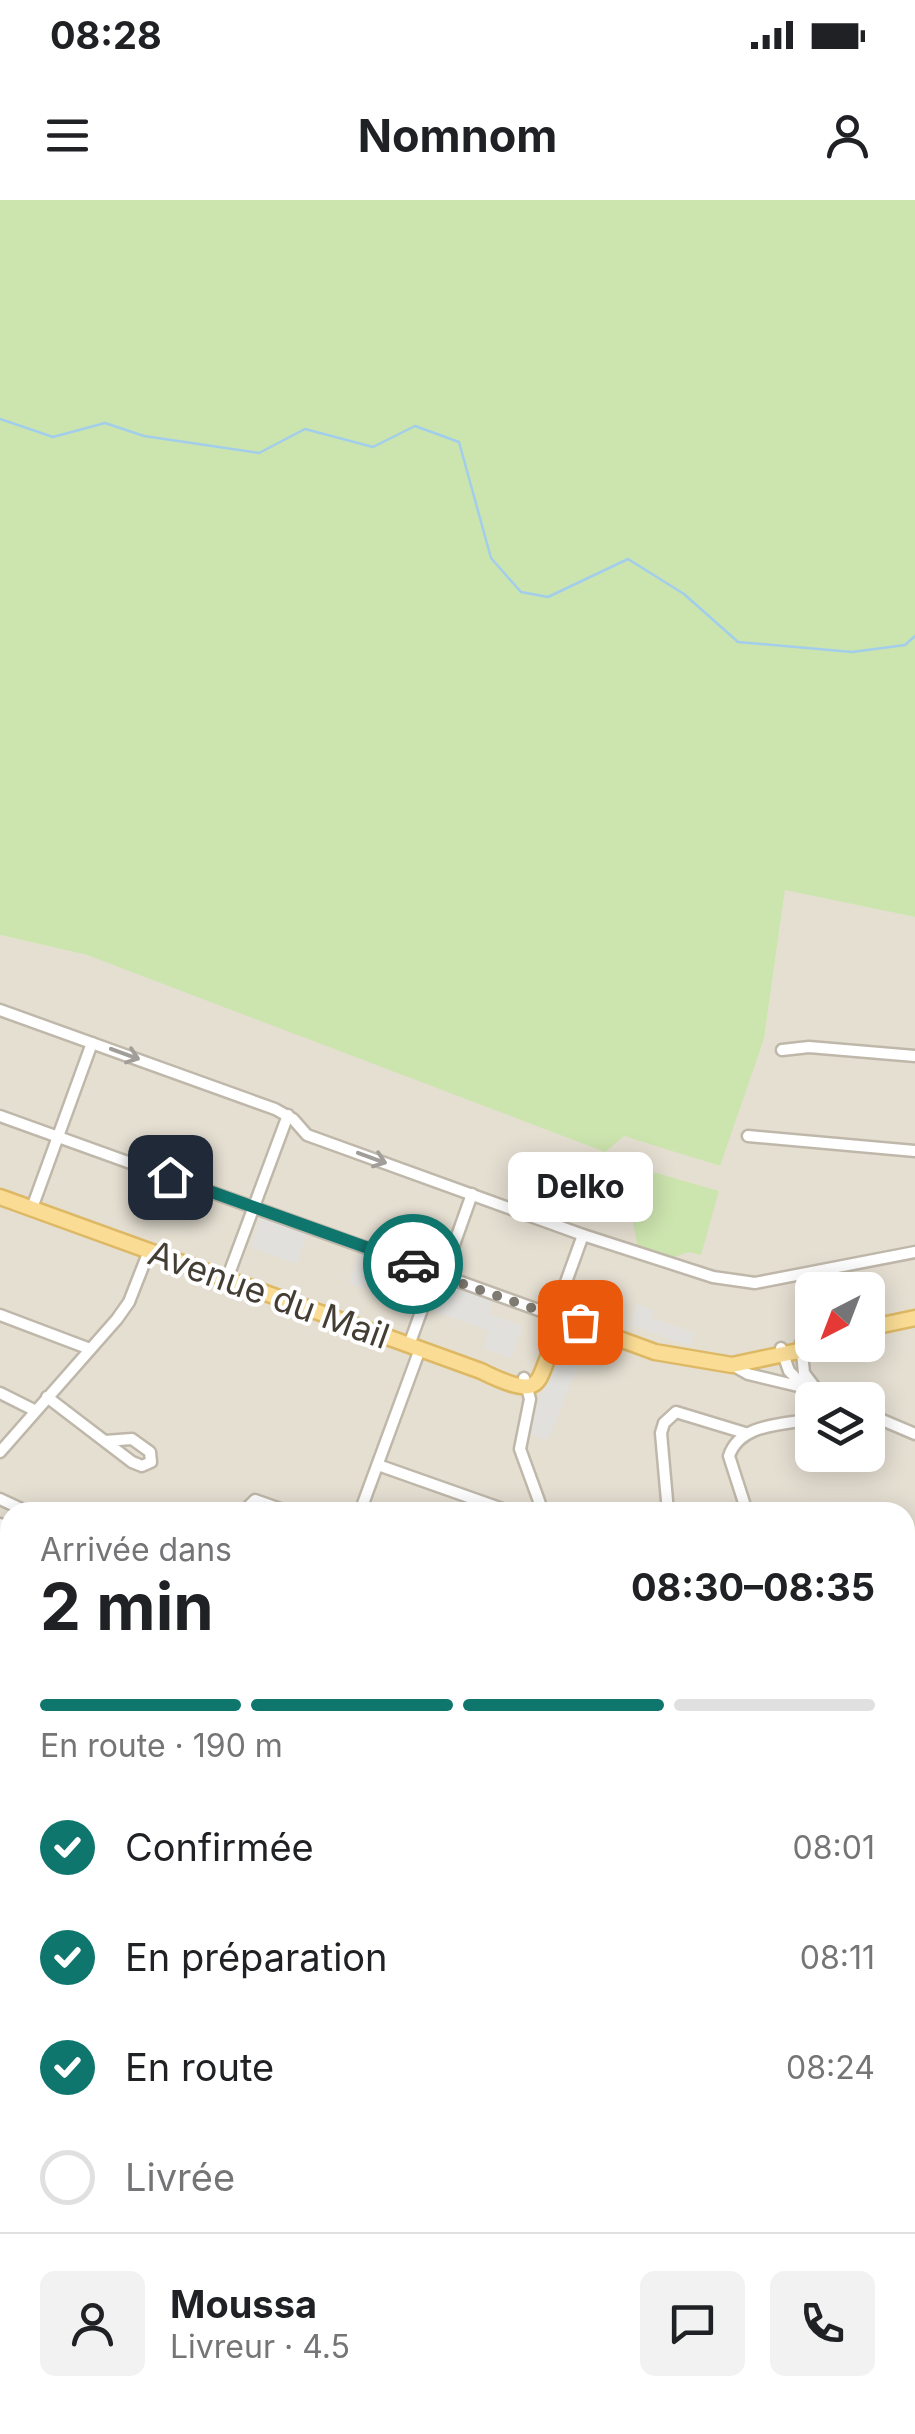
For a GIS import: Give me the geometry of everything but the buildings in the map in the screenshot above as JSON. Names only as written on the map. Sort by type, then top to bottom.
[{"type":"main road","name":"Avenue du Mail","points":[[0,1197],[516,1386],[526,1382]]},
{"type":"main road","points":[[885,1324],[915,1318]]},
{"type":"main road","points":[[526,1382],[544,1373],[561,1324],[580,1322],[603,1334],[666,1354],[724,1364],[795,1348]]},
{"type":"main road","points":[[885,1332],[915,1326]]},
{"type":"street","points":[[0,1010],[286,1120],[307,1135],[696,1272],[736,1282],[768,1282],[915,1252]]},
{"type":"street","points":[[32,1208],[92,1043]]},
{"type":"street","points":[[782,1050],[809,1047],[915,1056]]},
{"type":"street","points":[[0,1116],[430,1270],[442,1281],[561,1324]]},
{"type":"street","points":[[227,1279],[286,1120]]},
{"type":"street","points":[[748,1136],[915,1151]]},
{"type":"street","points":[[364,1502],[430,1290],[442,1281],[472,1194]]},
{"type":"street","points":[[561,1324],[557,1306],[583,1235]]},
{"type":"street","points":[[0,1452],[129,1302],[149,1251]]},
{"type":"street","points":[[0,1314],[90,1349]]},
{"type":"street","points":[[782,1352],[789,1371],[800,1382]]},
{"type":"street","points":[[724,1364],[795,1385]]},
{"type":"street","points":[[526,1382],[530,1400],[520,1449],[539,1502]]},
{"type":"street","points":[[0,1393],[34,1410]]},
{"type":"street","points":[[47,1397],[105,1442]]},
{"type":"street","points":[[667,1502],[661,1434],[676,1412],[745,1433],[795,1423]]},
{"type":"street","points":[[885,1421],[915,1434]]},
{"type":"street","points":[[743,1502],[729,1456],[735,1442],[745,1433]]},
{"type":"street","points":[[378,1465],[483,1502]]},
{"type":"shaded area","points":[[785,889],[915,917],[915,1502],[0,1502],[0,935],[87,955],[719,1166],[764,1039]]},
{"type":"shaded area","points":[[261,1215],[308,1232],[297,1264],[250,1247]]},
{"type":"shaded area","points":[[360,1250],[404,1265],[392,1298],[349,1283]]},
{"type":"shaded area","points":[[448,1284],[493,1300],[489,1314],[523,1326],[511,1358],[484,1348],[489,1331],[434,1311],[441,1287]]},
{"type":"shaded area","points":[[637,1304],[653,1310],[651,1318],[695,1333],[690,1346],[630,1325]]},
{"type":"shaded area","points":[[567,1338],[587,1343],[549,1437],[544,1439],[527,1433],[561,1343]]},
{"type":"green space","points":[[0,200],[915,200],[915,917],[785,890],[764,1039],[720,1166],[624,1136],[605,1152],[87,955],[0,935]]},
{"type":"green space","points":[[636,1156],[653,1172],[719,1191],[701,1255],[689,1252],[668,1259],[638,1249],[633,1222],[612,1202],[613,1158]]},
{"type":"waterway","points":[[0,419],[53,437],[105,423],[144,436],[259,453],[305,429],[373,447],[415,426],[459,442],[491,558],[521,592],[548,597],[628,559],[684,594],[738,642],[852,652],[905,645],[915,636]]},
{"type":"way so far","points":[[413,1264],[558,1317],[561,1324],[580,1322]]},
{"type":"place","name":"Delko","points":[[580,1322]]},
{"type":"route","points":[[170,1177],[413,1264]]}]
